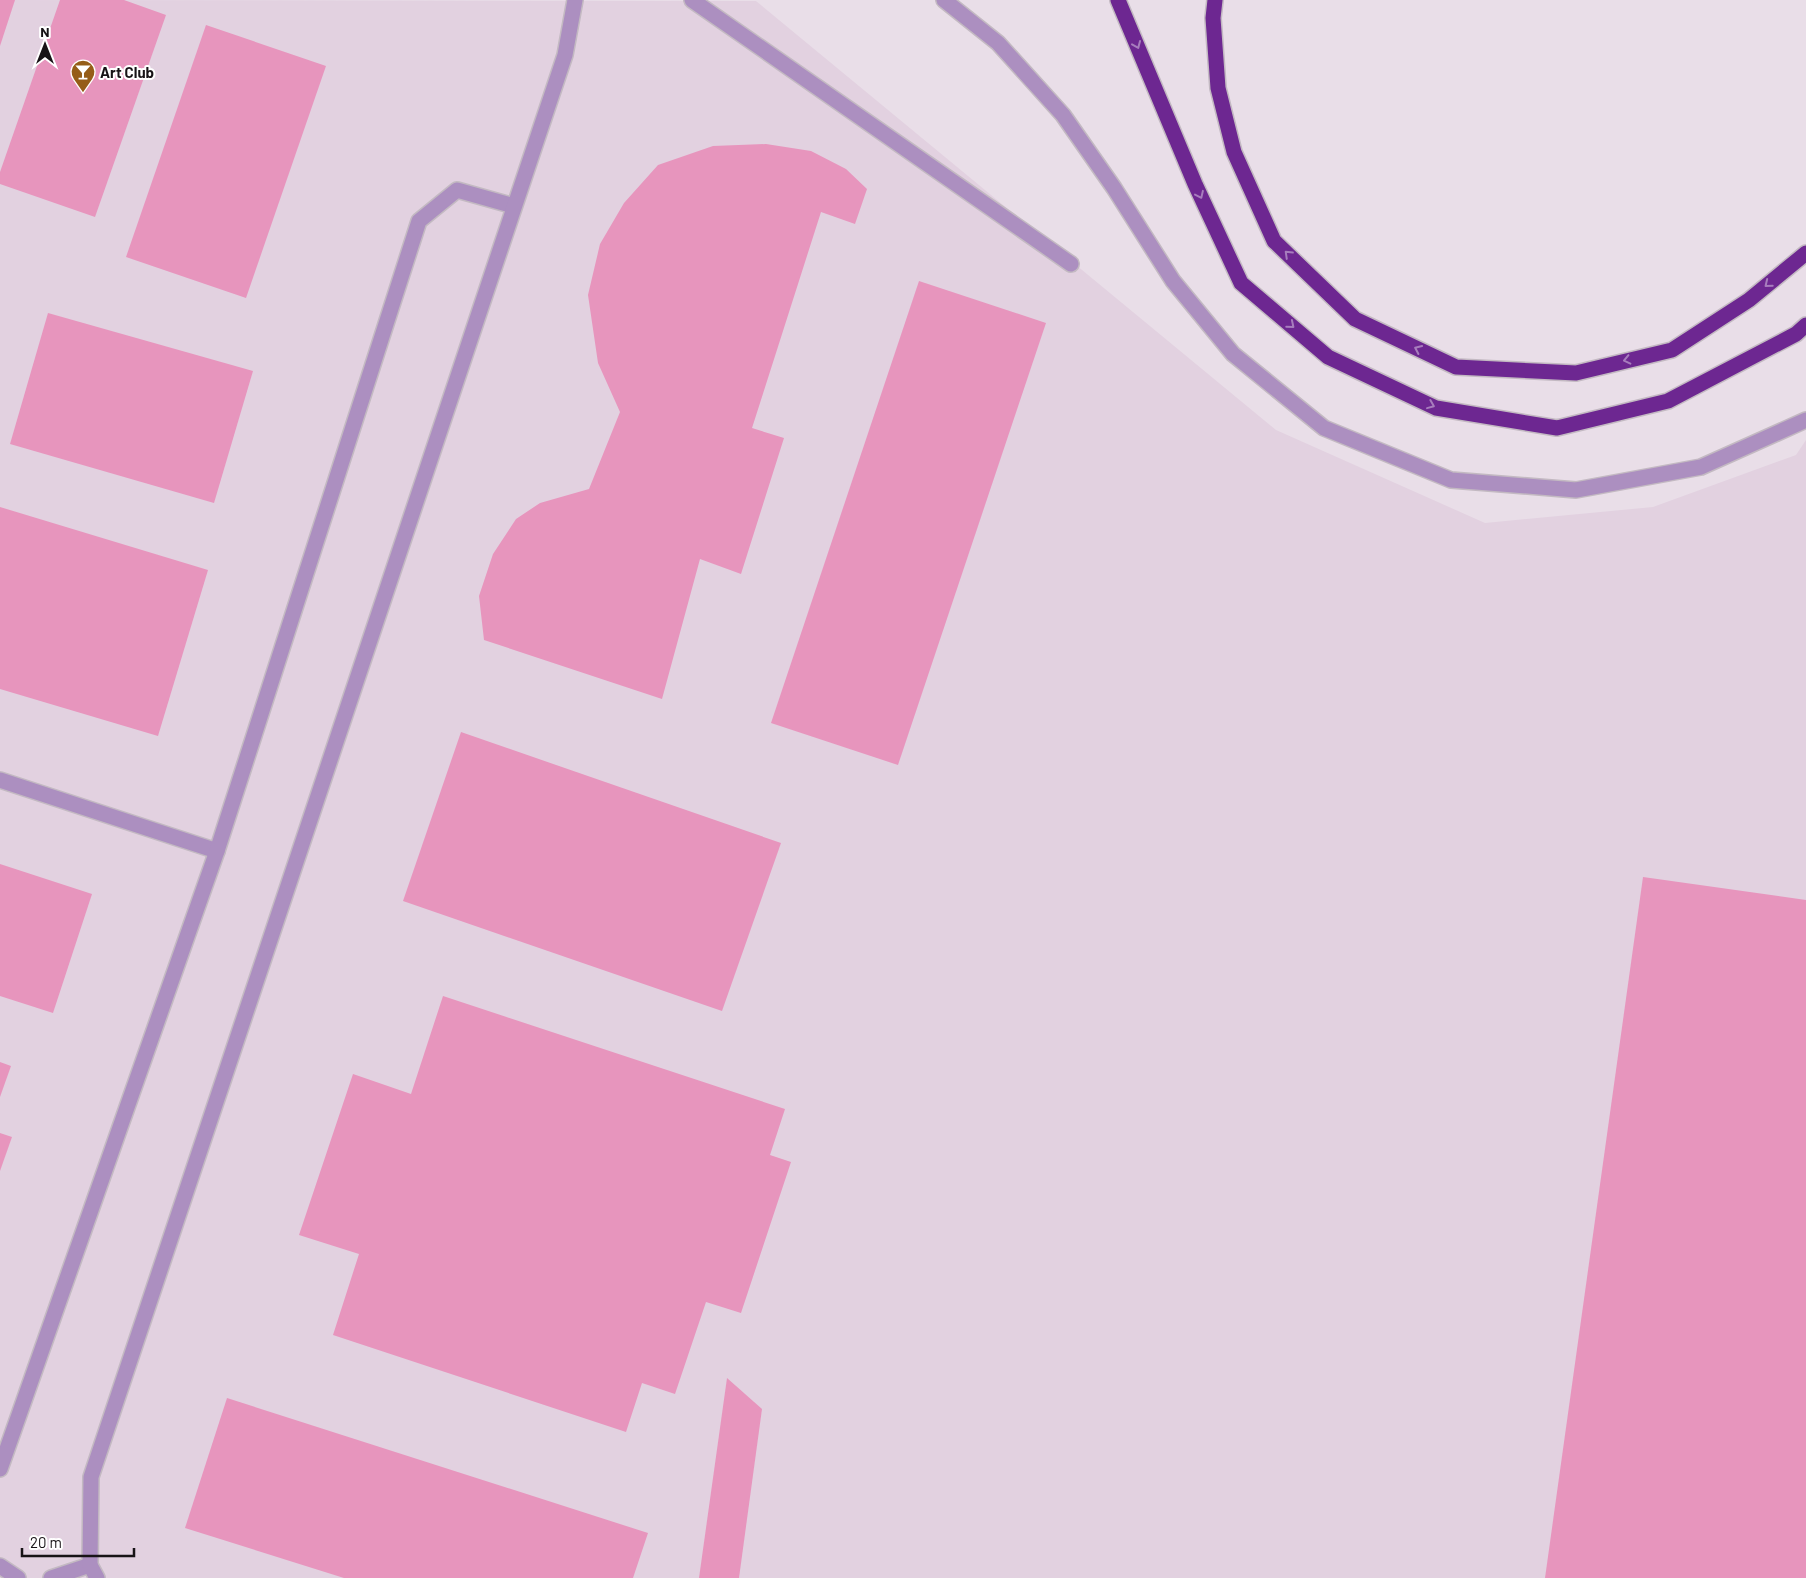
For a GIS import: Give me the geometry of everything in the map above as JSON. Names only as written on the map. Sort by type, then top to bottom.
[{"type":"highway","points":[[1118,0],[1195,184],[1241,283],[1328,357],[1436,408],[1557,428],[1668,401],[1796,334],[1806,326]]},
{"type":"highway","points":[[1215,0],[1213,18],[1218,88],[1234,152],[1274,241],[1355,320],[1456,367],[1576,373],[1672,350],[1749,300],[1806,253]]},
{"type":"street","points":[[94,1572],[91,1477],[565,55],[575,0]]},
{"type":"street","points":[[692,0],[1070,264]]},
{"type":"street","points":[[944,0],[998,42],[1063,115],[1114,188],[1173,281],[1233,354],[1324,428],[1451,480],[1576,490],[1701,467],[1806,420]]},
{"type":"street","points":[[0,1469],[217,851],[419,221],[457,190],[514,206]]},
{"type":"street","points":[[0,780],[217,851]]},
{"type":"street","points":[[0,1566],[18,1578]]},
{"type":"street","points":[[51,1578],[94,1572]]},
{"type":"street","points":[[80,1578],[94,1572]]},
{"type":"shaded area","points":[[0,0],[756,1],[1276,430],[1485,523],[1653,507],[1796,455],[1806,440],[1806,1578],[0,1578]]},
{"type":"building","points":[[0,0],[15,0],[0,46]]},
{"type":"building","name":"Art Club","points":[[60,0],[124,0],[166,15],[95,217],[0,184],[0,172]]},
{"type":"building","points":[[206,25],[326,66],[246,298],[126,257]]},
{"type":"building","points":[[766,144],[811,151],[846,169],[867,189],[855,224],[821,212],[752,428],[784,438],[741,574],[700,559],[662,699],[484,640],[479,596],[493,554],[516,519],[540,503],[589,489],[620,412],[598,363],[588,295],[600,244],[624,203],[658,165],[713,146]]},
{"type":"building","points":[[919,281],[1046,323],[898,765],[771,723]]},
{"type":"building","points":[[48,313],[253,371],[214,503],[10,444]]},
{"type":"building","points":[[0,507],[208,570],[158,736],[0,689]]},
{"type":"building","points":[[461,732],[781,843],[722,1011],[403,901]]},
{"type":"building","points":[[0,864],[92,894],[53,1013],[0,996]]},
{"type":"building","points":[[1643,877],[1806,900],[1806,1578],[1545,1578]]},
{"type":"building","points":[[443,996],[785,1109],[770,1155],[791,1162],[741,1313],[706,1302],[675,1394],[642,1383],[626,1432],[333,1335],[359,1254],[299,1235],[353,1074],[411,1094]]},
{"type":"building","points":[[0,1062],[11,1066],[0,1097]]},
{"type":"building","points":[[0,1133],[12,1137],[0,1171]]},
{"type":"building","points":[[727,1378],[762,1409],[739,1578],[699,1578]]},
{"type":"building","points":[[227,1398],[648,1533],[633,1578],[344,1578],[185,1528]]},
{"type":"place","name":"Art Club","points":[[83,93]]}]
